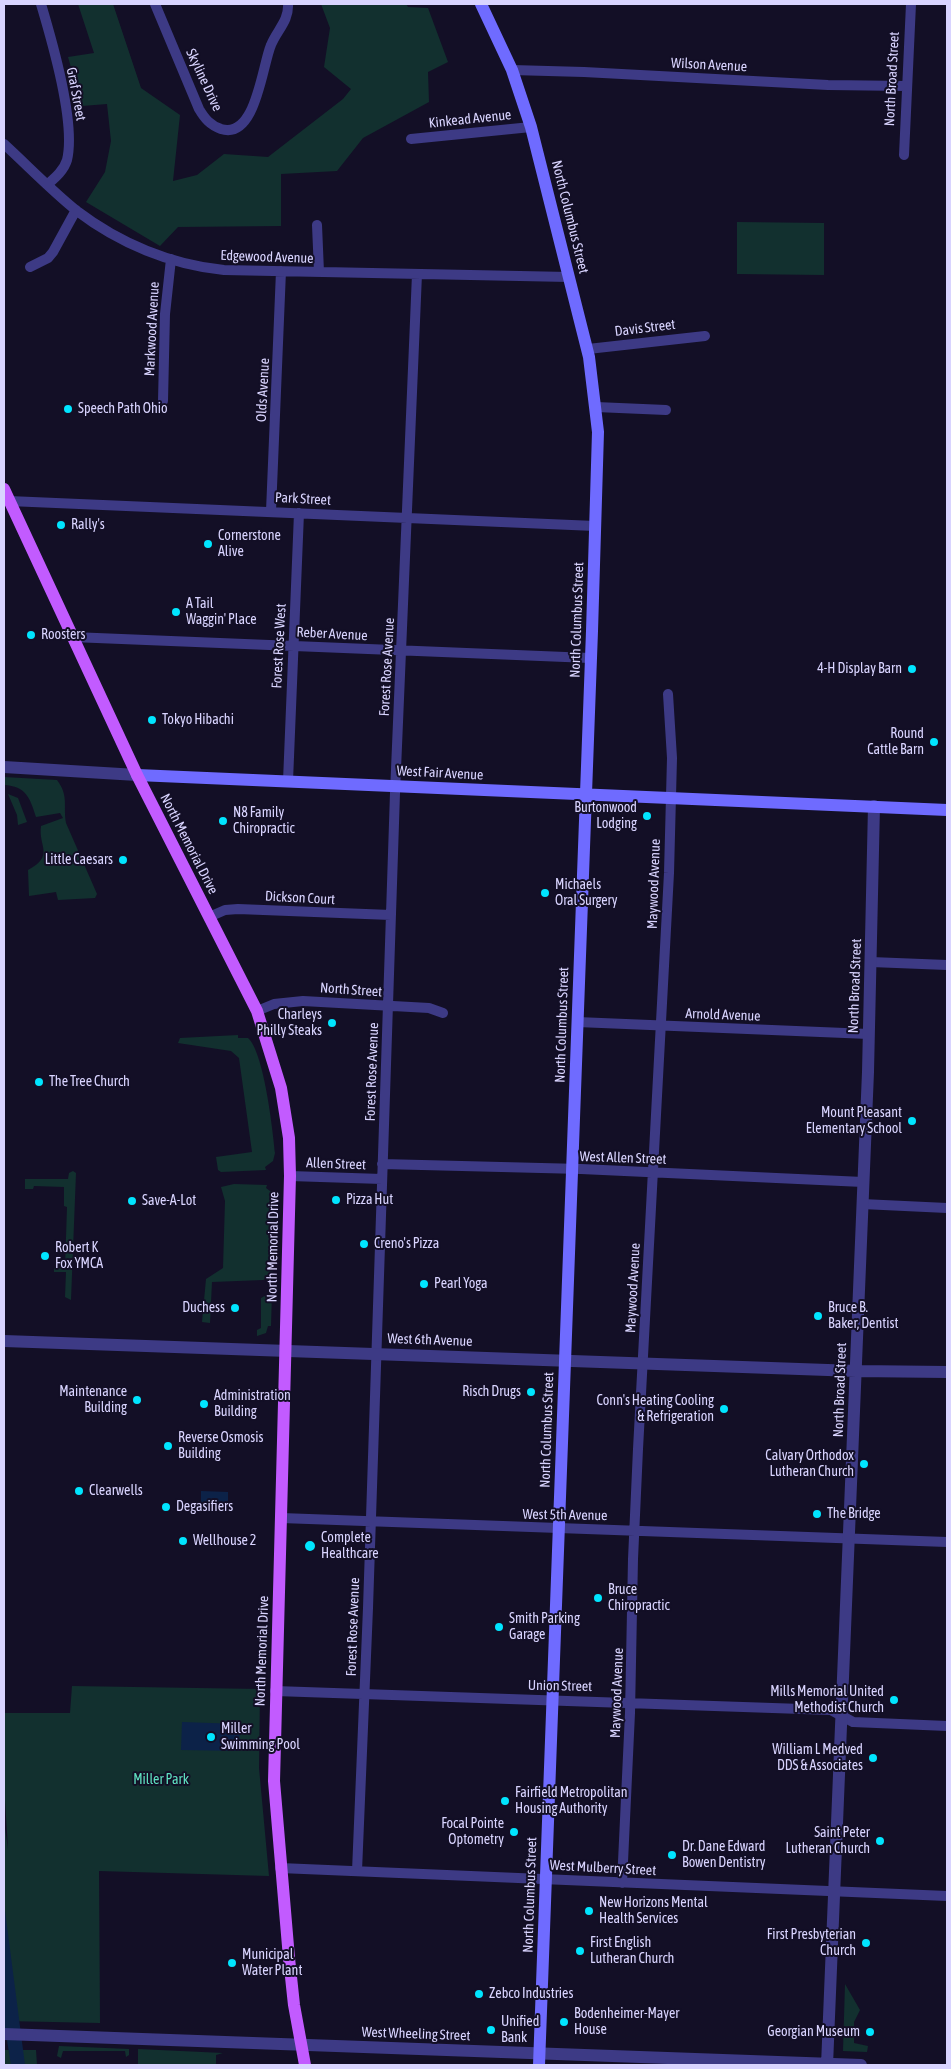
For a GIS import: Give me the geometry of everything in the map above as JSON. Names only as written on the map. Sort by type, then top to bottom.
[{"type":"main road","name":"North Columbus Street","points":[[481,4],[512,70],[531,127],[588,349],[596,407],[595,526],[539,2059]]},
{"type":"main road","name":"North Memorial Drive","points":[[6,495],[136,775],[257,1011],[281,1088],[288,1138],[290,1176],[274,1781],[280,1868],[294,2005],[305,2065]]},
{"type":"main road","name":"West Fair Avenue","points":[[136,775],[947,810]]},
{"type":"street","name":"Graf Street","points":[[41,4],[51,42],[68,128],[67,159],[63,169],[48,184]]},
{"type":"street","name":"Skyline Drive","points":[[156,4],[199,109],[208,122],[226,130],[238,127],[248,118],[271,46],[285,21],[288,4]]},
{"type":"street","name":"North Broad Street","points":[[904,155],[911,4]]},
{"type":"street","name":"Wilson Avenue","points":[[512,70],[828,85],[906,86]]},
{"type":"street","name":"Kinkead Avenue","points":[[411,139],[531,127]]},
{"type":"street","name":"Edgewood Avenue","points":[[4,144],[76,210],[118,237],[171,259],[211,269],[569,277]]},
{"type":"street","points":[[30,267],[48,258],[53,252],[76,210]]},
{"type":"street","points":[[317,225],[319,272]]},
{"type":"street","name":"Markwood Avenue","points":[[163,401],[165,314],[171,259]]},
{"type":"street","name":"Olds Avenue","points":[[271,512],[281,271]]},
{"type":"street","name":"Forest Rose Avenue","points":[[357,1871],[365,1694],[395,785],[417,274]]},
{"type":"street","name":"Davis Street","points":[[588,349],[705,336]]},
{"type":"street","points":[[596,407],[666,410]]},
{"type":"street","name":"Park Street","points":[[6,495],[271,512],[595,526]]},
{"type":"street","name":"Forest Rose West","points":[[288,781],[292,646],[299,513]]},
{"type":"street","name":"Reber Avenue","points":[[72,637],[590,658]]},
{"type":"street","name":"Maywood Avenue","points":[[622,1883],[630,1702],[634,1531],[661,1026],[670,799],[672,730],[668,694]]},
{"type":"street","name":"West Fair Avenue","points":[[4,767],[136,775]]},
{"type":"street","name":"North Broad Street","points":[[827,2065],[856,1371],[871,962],[874,806]]},
{"type":"street","name":"Dickson Court","points":[[209,917],[225,910],[238,909],[391,915]]},
{"type":"street","points":[[871,962],[947,965]]},
{"type":"street","name":"North Street","points":[[257,1011],[274,1004],[303,1001],[429,1008],[443,1013]]},
{"type":"street","name":"Arnold Avenue","points":[[577,1022],[868,1034]]},
{"type":"street","name":"West Allen Street","points":[[382,1164],[653,1172],[862,1182]]},
{"type":"street","name":"Allen Street","points":[[290,1176],[382,1179]]},
{"type":"street","points":[[862,1204],[947,1208]]},
{"type":"street","name":"West 6th Avenue","points":[[4,1341],[856,1371],[947,1372]]},
{"type":"street","name":"West 5th Avenue","points":[[281,1518],[947,1542]]},
{"type":"street","name":"Union Street","points":[[276,1691],[831,1710],[853,1722],[947,1726]]},
{"type":"street","name":"West Mulberry Street","points":[[280,1868],[947,1896]]},
{"type":"street","name":"West Wheeling Street","points":[[4,2034],[302,2044],[539,2059],[861,2065]]},
{"type":"green space","points":[[78,4],[113,4],[141,88],[180,115],[173,181],[197,175],[224,154],[268,157],[343,99],[351,89],[324,67],[330,28],[321,4],[406,4],[408,7],[428,8],[448,62],[428,72],[429,102],[363,138],[337,171],[281,174],[281,226],[178,227],[160,246],[86,202],[105,172],[111,141],[107,104],[82,106],[68,57],[94,53]]},
{"type":"green space","points":[[737,222],[824,223],[824,275],[737,274]]},
{"type":"green space","points":[[4,777],[57,780],[63,791],[66,823],[97,894],[95,898],[58,900],[56,892],[29,896],[28,870],[41,860],[44,850],[41,826],[63,818],[60,813],[36,817],[32,804],[26,794],[17,788],[4,785]]},
{"type":"green space","points":[[8,794],[18,798],[27,822],[18,825],[17,815]]},
{"type":"green space","points":[[238,1035],[238,1038],[248,1038],[254,1046],[259,1059],[267,1092],[275,1153],[273,1161],[265,1167],[266,1170],[221,1172],[218,1170],[216,1157],[252,1152],[239,1058],[231,1051],[178,1043],[180,1038]]},
{"type":"green space","points":[[73,1171],[76,1173],[71,1300],[65,1297],[66,1272],[54,1272],[54,1268],[65,1268],[67,1207],[64,1206],[64,1187],[34,1186],[33,1189],[25,1189],[25,1179],[68,1179],[69,1173]]},
{"type":"green space","points":[[234,1184],[267,1185],[266,1188],[274,1194],[273,1276],[263,1280],[212,1282],[210,1323],[202,1322],[206,1279],[223,1268],[225,1201],[221,1187]]},
{"type":"green space","points":[[272,1292],[271,1326],[268,1326],[266,1333],[257,1336],[257,1330],[261,1328],[261,1298]]},
{"type":"green space","name":"Miller Park","points":[[72,1686],[260,1689],[259,1768],[269,1876],[99,1871],[100,2023],[4,2021],[4,1821],[8,1849],[4,1784],[4,1713],[70,1713]]},
{"type":"green space","points":[[845,1984],[860,2010],[854,2022],[854,2043],[868,2046],[867,2052],[843,2051]]},
{"type":"green space","points":[[59,2046],[129,2049],[129,2055],[126,2057],[125,2051],[63,2051],[61,2058],[57,2056]]},
{"type":"green space","points":[[138,2049],[223,2053],[216,2055],[216,2065],[138,2065]]},
{"type":"green space","points":[[4,2050],[36,2050],[37,2065],[4,2065]]},
{"type":"water","points":[[201,1491],[228,1492],[228,1508],[201,1507]]},
{"type":"water","name":"Miller Swimming Pool","points":[[182,1722],[240,1724],[239,1751],[181,1750]]},
{"type":"water","points":[[4,1903],[25,2065],[11,2065],[4,2022]]},
{"type":"place","name":"Speech Path Ohio","points":[[68,409]]},
{"type":"place","name":"Rally's","points":[[61,525]]},
{"type":"place","name":"Cornerstone Alive","points":[[208,544]]},
{"type":"place","name":"A Tail Waggin' Place","points":[[176,612]]},
{"type":"place","name":"Roosters","points":[[31,635]]},
{"type":"place","name":"4-H Display Barn","points":[[912,669]]},
{"type":"place","name":"Tokyo Hibachi","points":[[152,720]]},
{"type":"place","name":"Round Cattle Barn","points":[[934,742]]},
{"type":"place","name":"Burtonwood Lodging","points":[[647,816]]},
{"type":"place","name":"N8 Family Chiropractic","points":[[223,821]]},
{"type":"place","name":"Little Caesars","points":[[123,860]]},
{"type":"place","name":"Michaels Oral Surgery","points":[[545,893]]},
{"type":"place","name":"Charleys Philly Steaks","points":[[332,1023]]},
{"type":"place","name":"The Tree Church","points":[[39,1082]]},
{"type":"place","name":"Mount Pleasant Elementary School","points":[[912,1121]]},
{"type":"place","name":"Pizza Hut","points":[[336,1200]]},
{"type":"place","name":"Save-A-Lot","points":[[132,1201]]},
{"type":"place","name":"Creno's Pizza","points":[[364,1244]]},
{"type":"place","name":"Robert K Fox YMCA","points":[[45,1256]]},
{"type":"place","name":"Pearl Yoga","points":[[424,1284]]},
{"type":"place","name":"Duchess","points":[[235,1308]]},
{"type":"place","name":"Bruce B. Baker, Dentist","points":[[818,1316]]},
{"type":"place","name":"Risch Drugs","points":[[531,1392]]},
{"type":"place","name":"Maintenance Building","points":[[137,1400]]},
{"type":"place","name":"Administration Building","points":[[204,1404]]},
{"type":"place","name":"Conn's Heating Cooling & Refrigeration","points":[[724,1409]]},
{"type":"place","name":"Reverse Osmosis Building","points":[[168,1446]]},
{"type":"place","name":"Calvary Orthodox Lutheran Church","points":[[864,1464]]},
{"type":"place","name":"Clearwells","points":[[79,1491]]},
{"type":"place","name":"Degasifiers","points":[[166,1507]]},
{"type":"place","name":"The Bridge","points":[[817,1514]]},
{"type":"place","name":"Wellhouse 2","points":[[183,1541]]},
{"type":"place","name":"Complete Healthcare","points":[[310,1546]]},
{"type":"place","name":"Bruce Chiropractic","points":[[598,1598]]},
{"type":"place","name":"Smith Parking Garage","points":[[499,1627]]},
{"type":"place","name":"Mills Memorial United Methodist Church","points":[[894,1700]]},
{"type":"place","name":"Miller Swimming Pool","points":[[211,1737]]},
{"type":"place","name":"William L Medved DDS & Associates","points":[[873,1758]]},
{"type":"place","name":"Fairfield Metropolitan Housing Authority","points":[[505,1801]]},
{"type":"place","name":"Focal Pointe Optometry","points":[[514,1832]]},
{"type":"place","name":"Saint Peter Lutheran Church","points":[[880,1841]]},
{"type":"place","name":"Dr. Dane Edward Bowen Dentistry","points":[[672,1855]]},
{"type":"place","name":"New Horizons Mental Health Services","points":[[589,1911]]},
{"type":"place","name":"First Presbyterian Church","points":[[866,1943]]},
{"type":"place","name":"First English Lutheran Church","points":[[580,1951]]},
{"type":"place","name":"Municipal Water Plant","points":[[232,1963]]},
{"type":"place","name":"Zebco Industries","points":[[479,1994]]},
{"type":"place","name":"Bodenheimer-Mayer House","points":[[564,2022]]},
{"type":"place","name":"Unified Bank","points":[[491,2030]]},
{"type":"place","name":"Georgian Museum","points":[[870,2032]]}]
